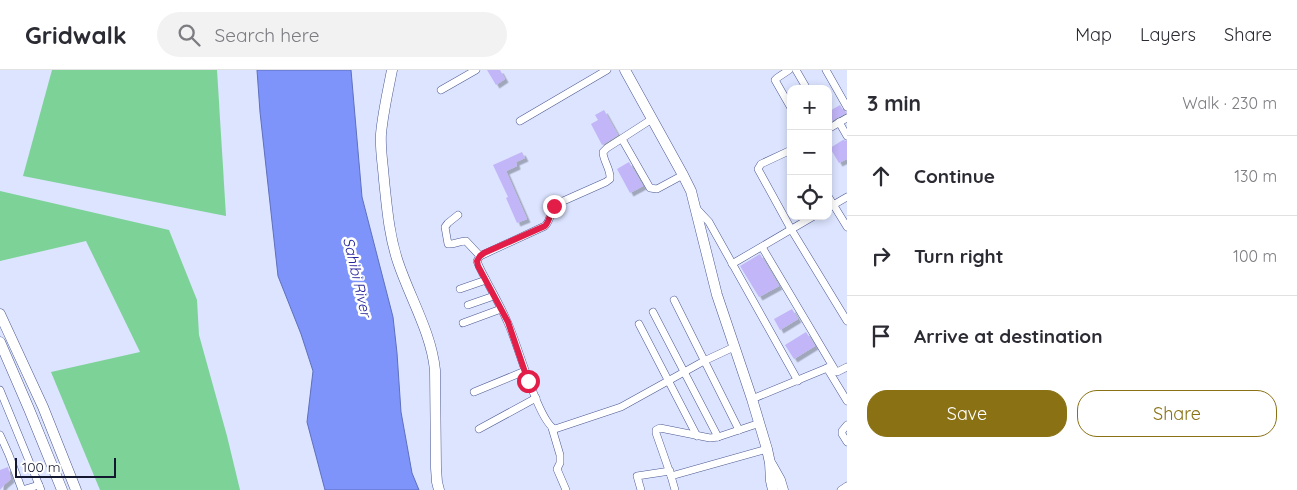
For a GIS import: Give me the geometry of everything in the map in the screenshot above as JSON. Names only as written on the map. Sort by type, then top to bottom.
[{"type":"street","points":[[392,70],[381,136],[388,218],[398,261],[429,338],[434,359],[436,370],[436,468],[439,490]]},
{"type":"street","points":[[441,90],[476,70]]},
{"type":"street","points":[[520,121],[607,70]]},
{"type":"street","points":[[625,70],[684,175],[691,192],[711,277],[760,423],[770,463],[773,490]]},
{"type":"street","points":[[787,101],[774,80],[790,70],[803,85]]},
{"type":"street","points":[[826,70],[847,107]]},
{"type":"street","points":[[832,126],[847,118]]},
{"type":"street","points":[[566,490],[557,470],[560,463],[560,455],[552,428],[525,372],[511,330],[477,261],[480,256],[545,226],[554,206],[610,179],[611,174],[603,157],[603,152],[606,148],[652,119]]},
{"type":"street","points":[[839,122],[847,136]]},
{"type":"street","points":[[622,139],[650,188],[658,189],[684,175]]},
{"type":"street","points":[[787,152],[761,164],[758,169],[791,229],[847,321]]},
{"type":"street","points":[[832,205],[847,197]]},
{"type":"street","points":[[694,206],[709,222],[798,381]]},
{"type":"street","points":[[832,207],[847,227]]},
{"type":"street","points":[[458,216],[445,227],[448,244],[466,241],[480,256]]},
{"type":"street","points":[[732,264],[807,220]]},
{"type":"street","points":[[762,247],[830,367],[847,401]]},
{"type":"street","points":[[460,289],[486,280]]},
{"type":"street","points":[[468,306],[494,296]]},
{"type":"street","points":[[674,300],[739,430]]},
{"type":"street","points":[[463,323],[501,309]]},
{"type":"street","points":[[653,312],[718,437]]},
{"type":"street","points":[[0,314],[43,407],[76,490]]},
{"type":"street","points":[[640,324],[697,436]]},
{"type":"street","points":[[0,342],[62,490]]},
{"type":"street","points":[[552,428],[556,429],[621,406],[734,347]]},
{"type":"street","points":[[752,399],[830,367]]},
{"type":"street","points":[[830,367],[837,372],[847,367]]},
{"type":"street","points":[[474,392],[525,372]]},
{"type":"street","points":[[0,390],[40,487],[22,490],[0,435]]},
{"type":"street","points":[[479,429],[536,398]]},
{"type":"street","points":[[675,490],[656,430],[660,428],[710,438],[760,423]]},
{"type":"street","points":[[847,425],[842,431],[847,442]]},
{"type":"street","points":[[642,490],[637,476],[670,474],[767,449]]},
{"type":"street","points":[[770,463],[780,480],[783,490]]},
{"type":"street","points":[[840,490],[847,486]]},
{"type":"green space","points":[[52,70],[217,70],[226,216],[23,176]]},
{"type":"green space","points":[[0,191],[169,230],[197,300],[199,335],[240,490],[100,490],[51,372],[140,352],[86,241],[0,261]]},
{"type":"water","name":"Sahibi River","points":[[257,70],[351,70],[362,197],[393,317],[401,412],[412,473],[419,490],[325,490],[307,422],[313,371],[301,334],[278,276]]},
{"type":"building","points":[[487,70],[500,70],[505,79],[496,85]]},
{"type":"building","points":[[840,105],[847,113],[832,120],[832,110]]},
{"type":"building","points":[[604,110],[618,135],[602,145],[591,124],[598,120],[595,115]]},
{"type":"building","points":[[843,140],[847,141],[847,159],[839,163],[832,151],[832,147]]},
{"type":"building","points":[[522,152],[525,158],[516,162],[517,166],[506,171],[527,219],[517,223],[506,198],[508,197],[493,165]]},
{"type":"building","points":[[629,162],[643,186],[630,193],[617,169]]},
{"type":"building","points":[[760,254],[779,286],[759,297],[740,266]]},
{"type":"building","points":[[792,309],[798,319],[780,330],[774,319]]},
{"type":"building","points":[[806,332],[815,346],[794,359],[785,345]]},
{"type":"building","points":[[8,467],[11,479],[0,490],[0,470]]},
{"type":"route","points":[[528,381],[508,322],[477,261],[484,253],[545,226],[551,217],[554,206]]}]
